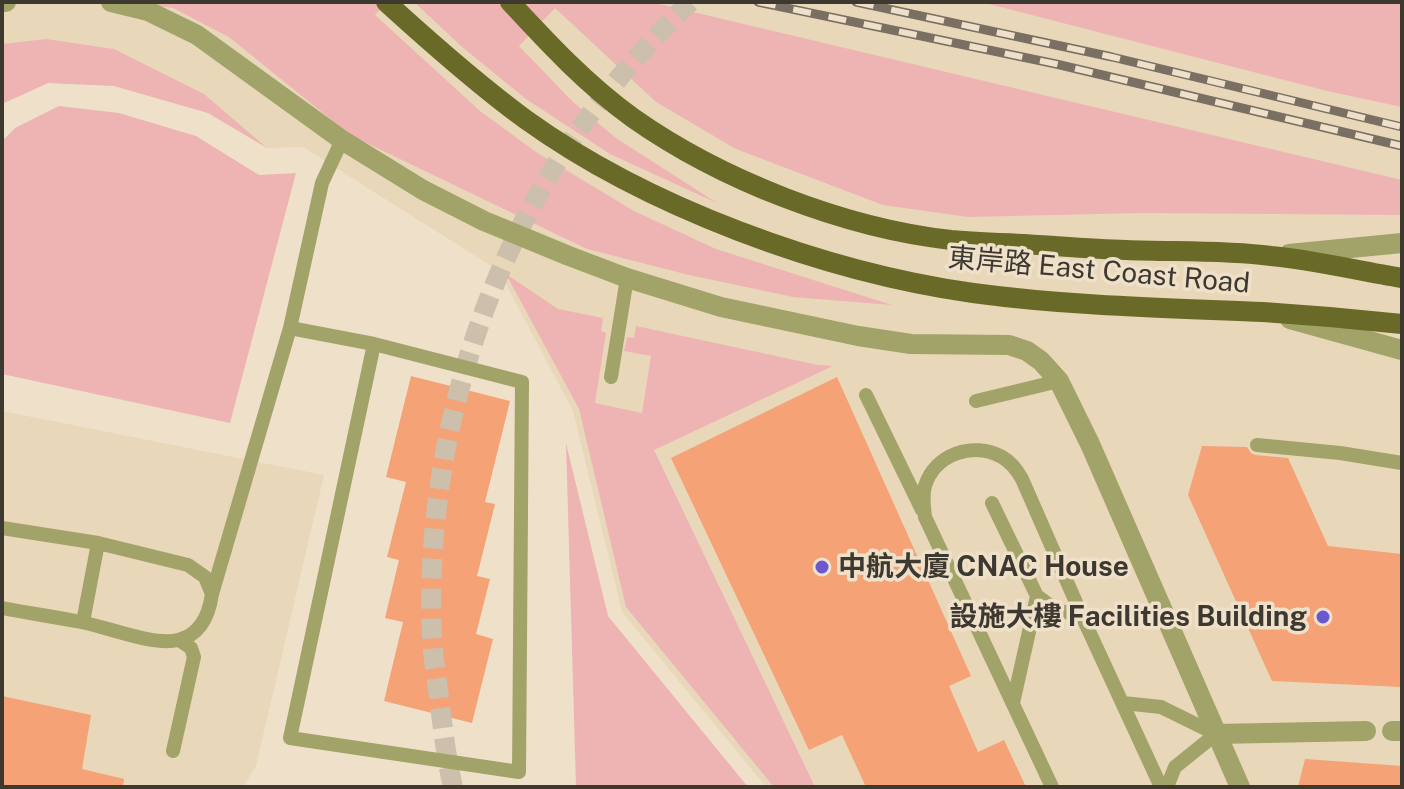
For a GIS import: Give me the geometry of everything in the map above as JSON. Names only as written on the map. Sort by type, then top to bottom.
[{"type":"main road","name":"東岸路 East Coast Road","points":[[386,2],[527,121],[668,201],[780,245],[857,269],[972,293],[1091,305],[1268,313]]},
{"type":"main road","name":"東岸路 East Coast Road","points":[[510,2],[597,89],[674,145],[766,190],[836,215],[910,234],[952,240],[1273,256]]},
{"type":"main road","points":[[1273,256],[1402,278]]},
{"type":"main road","points":[[1268,313],[1402,324]]},
{"type":"street","points":[[111,2],[148,11],[197,35],[342,140],[423,190],[484,221],[569,256],[627,278],[721,307],[858,336],[911,344],[1009,345],[1027,351],[1059,381],[1090,444],[1240,787]]},
{"type":"street","name":"東岸路 East Coast Road","points":[[1273,256],[1402,243]]},
{"type":"street","name":"東岸路 East Coast Road","points":[[1268,313],[1402,350]]},
{"type":"street","points":[[1216,734],[1366,731]]},
{"type":"lane","points":[[2,608],[83,622],[165,642],[190,635],[207,618],[290,328],[322,183],[342,140]]},
{"type":"lane","points":[[611,377],[627,278]]},
{"type":"lane","points":[[290,328],[374,344],[522,382],[519,772],[290,738],[374,344]]},
{"type":"lane","points":[[976,401],[1059,381]]},
{"type":"lane","points":[[866,395],[1052,787]]},
{"type":"lane","points":[[1257,445],[1402,463]]},
{"type":"lane","points":[[925,517],[923,501],[926,484],[946,458],[964,451],[980,450],[1003,457],[1011,463],[1022,479],[1082,616],[1164,787]]},
{"type":"lane","points":[[992,503],[1037,596],[1056,610],[1082,616]]},
{"type":"lane","points":[[2,528],[98,543],[188,565],[205,577],[212,594]]},
{"type":"lane","points":[[83,622],[98,543]]},
{"type":"lane","points":[[1013,703],[1037,596]]},
{"type":"lane","points":[[173,751],[194,657],[191,648],[179,640]]},
{"type":"lane","points":[[1123,703],[1161,707],[1216,734],[1175,767],[1164,787]]},
{"type":"shaded area","points":[[2,2],[1402,2],[1402,787],[766,787],[622,612],[573,411],[499,271],[303,147],[267,148],[208,113],[114,86],[48,83],[2,104]]},
{"type":"shaded area","points":[[128,2],[386,2],[375,15],[480,111],[536,152],[634,211],[716,249],[892,305],[793,297],[587,249],[350,135],[229,37],[173,8]]},
{"type":"shaded area","points":[[414,2],[651,2],[1402,180],[1402,215],[1141,213],[968,217],[883,205],[736,149],[656,102],[555,8],[519,46],[573,102],[616,138],[717,203],[610,154],[526,99],[461,46]]},
{"type":"shaded area","points":[[981,2],[1402,2],[1402,107],[1327,91]]},
{"type":"shaded area","points":[[46,39],[114,49],[204,94],[267,148],[208,113],[114,86],[48,83],[2,104],[2,44]]},
{"type":"shaded area","points":[[59,106],[119,113],[196,136],[259,175],[296,173],[230,423],[2,374],[2,141],[15,128]]},
{"type":"shaded area","points":[[506,274],[558,309],[603,318],[601,331],[606,333],[595,403],[642,413],[651,356],[624,351],[627,337],[634,338],[636,326],[833,366],[654,450],[815,787],[774,787],[626,607],[579,409]]},
{"type":"shaded area","points":[[2,411],[324,475],[256,766],[243,787],[2,787]]},
{"type":"shaded area","points":[[566,443],[608,616],[748,787],[576,787]]},
{"type":"building","points":[[411,376],[510,401],[485,502],[495,504],[477,576],[490,579],[476,634],[493,639],[472,723],[384,701],[403,622],[385,618],[399,560],[387,557],[406,482],[386,477]]},
{"type":"building","name":"中航大廈 CNAC House","points":[[837,377],[971,676],[949,686],[978,752],[1004,740],[1026,787],[866,787],[842,735],[809,750],[671,458]]},
{"type":"building","name":"設施大樓 Facilities Building","points":[[1202,446],[1247,447],[1255,455],[1288,458],[1328,546],[1402,554],[1402,687],[1272,681],[1188,495]]},
{"type":"building","points":[[2,696],[91,715],[82,769],[124,779],[123,787],[2,787]]},
{"type":"building","points":[[1305,759],[1402,766],[1402,787],[1298,787]]},
{"type":"tunnel","points":[[453,787],[433,653],[432,579],[435,520],[443,462],[472,347],[516,238],[558,161],[610,89],[690,2]]},
{"type":"railway","points":[[758,2],[1056,64],[1402,146]]},
{"type":"railway","points":[[856,2],[1112,57],[1402,127]]},
{"type":"place","name":"中航大廈 CNAC House","points":[[822,567]]},
{"type":"place","name":"設施大樓 Facilities Building","points":[[1323,617]]}]
